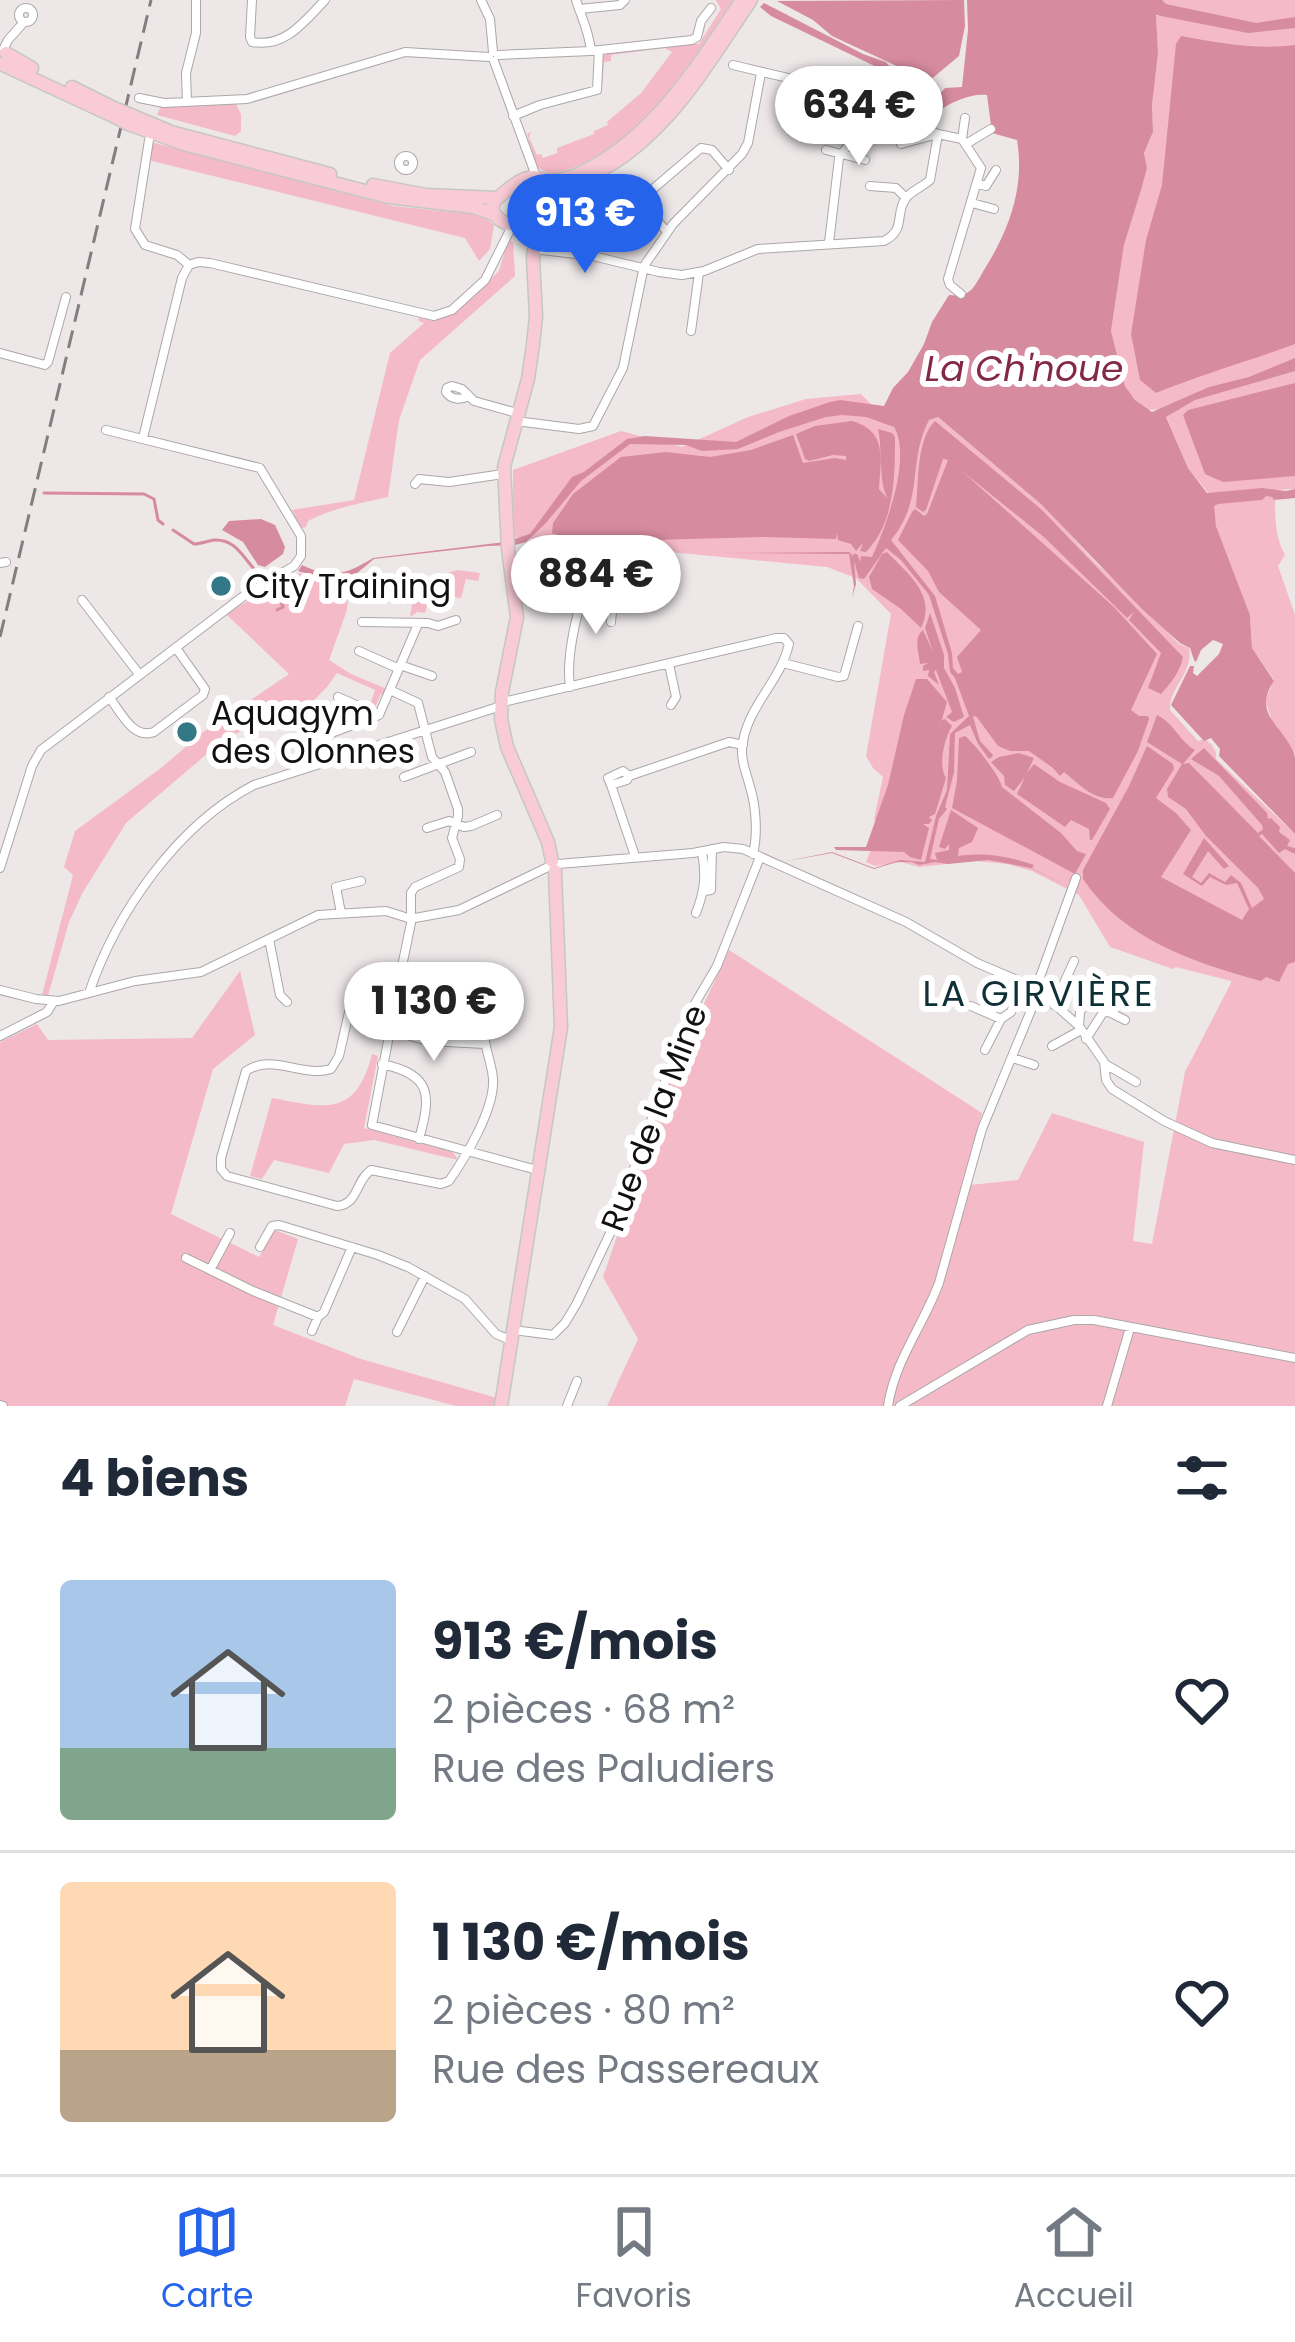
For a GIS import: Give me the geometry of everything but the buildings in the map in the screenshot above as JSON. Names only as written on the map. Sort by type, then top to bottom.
[{"type":"main road","points":[[495,217],[492,205],[497,198],[534,179],[566,179],[589,169],[640,131],[685,84],[742,0]]},
{"type":"main road","points":[[515,225],[648,137],[692,87],[752,0]]},
{"type":"main road","points":[[2,52],[184,144],[388,197],[473,207],[531,230],[533,345],[503,474],[517,626],[501,704],[504,737],[550,847],[561,1028],[501,1406]]},
{"type":"main road","points":[[130,120],[381,187],[426,195],[497,198]]},
{"type":"main road","points":[[534,179],[547,185],[534,247]]},
{"type":"street","points":[[187,102],[186,70],[196,33],[196,0]]},
{"type":"street","points":[[253,0],[250,37],[260,44],[290,35],[325,0]]},
{"type":"street","points":[[481,0],[534,179]]},
{"type":"street","points":[[513,116],[533,106],[597,90],[595,50],[578,5],[620,5],[625,0]]},
{"type":"street","points":[[2,52],[24,22],[19,12],[31,4]]},
{"type":"street","points":[[140,98],[157,103],[248,99],[406,52],[494,56],[692,40],[711,8]]},
{"type":"street","points":[[733,65],[860,96],[964,142],[991,129]]},
{"type":"street","points":[[469,396],[518,417],[587,430],[592,426],[622,368],[643,268],[667,232],[729,170],[748,143],[760,73]]},
{"type":"street","points":[[829,243],[836,172],[842,152],[859,130],[864,112],[858,106],[860,96]]},
{"type":"street","points":[[153,118],[157,103]]},
{"type":"street","points":[[961,294],[948,279],[981,169],[964,142],[965,118]]},
{"type":"street","points":[[901,144],[938,134]]},
{"type":"street","points":[[534,247],[670,274],[699,273],[758,249],[890,238],[898,230],[906,198],[930,180],[938,134]]},
{"type":"street","points":[[149,140],[135,229],[145,245],[177,255],[189,265]]},
{"type":"street","points":[[604,224],[700,148],[712,150],[729,170]]},
{"type":"street","points":[[826,150],[865,160]]},
{"type":"street","points":[[977,183],[986,186],[996,170]]},
{"type":"street","points":[[870,186],[896,188],[906,198]]},
{"type":"street","points":[[640,200],[667,232]]},
{"type":"street","points":[[972,203],[994,209]]},
{"type":"street","points":[[494,261],[499,230],[495,217]]},
{"type":"street","points":[[143,439],[189,265],[210,263],[434,316],[452,310],[485,280],[515,225]]},
{"type":"street","points":[[692,331],[699,273]]},
{"type":"street","points":[[0,353],[49,362],[66,297]]},
{"type":"street","points":[[0,868],[34,759],[50,742],[245,595],[294,566],[301,556],[302,539],[260,468],[106,430]]},
{"type":"street","points":[[415,484],[419,479],[449,482],[503,474]]},
{"type":"street","points":[[515,594],[527,590],[536,551],[543,544],[586,549]]},
{"type":"street","points":[[570,687],[568,659],[592,580]]},
{"type":"street","points":[[82,600],[140,674]]},
{"type":"street","points":[[583,601],[610,606],[611,622]]},
{"type":"street","points":[[362,622],[438,626],[456,620]]},
{"type":"street","points":[[321,737],[379,715],[418,624]]},
{"type":"street","points":[[783,663],[844,676],[858,626]]},
{"type":"street","points":[[88,993],[135,898],[176,848],[254,785],[501,704],[780,638],[789,644],[783,663],[751,716],[743,745],[742,760],[753,795],[755,852]]},
{"type":"street","points":[[109,697],[136,732],[150,734],[164,724],[205,689],[176,647]]},
{"type":"street","points":[[359,651],[394,668],[432,676]]},
{"type":"street","points":[[669,664],[676,698],[671,705]]},
{"type":"street","points":[[390,690],[418,704],[432,757],[445,772],[458,808],[452,838],[460,859],[459,867],[415,886],[412,893],[400,979],[370,1121],[376,1128],[455,1149],[471,1148],[482,1156],[538,1170]]},
{"type":"street","points":[[338,698],[379,715]]},
{"type":"street","points":[[635,856],[611,785],[729,742],[743,745]]},
{"type":"street","points":[[404,777],[471,752]]},
{"type":"street","points":[[427,829],[449,821],[471,826],[497,815]]},
{"type":"street","points":[[0,990],[54,1000],[201,972],[311,917],[386,911],[411,919],[459,910],[553,865],[734,848],[755,852],[907,922],[977,963],[1038,990],[1110,1063],[1136,1082]]},
{"type":"street","points":[[696,913],[705,891],[707,850]]},
{"type":"street","name":"Rue de la Mine","points":[[512,1335],[553,1335],[577,1303],[613,1227],[690,1012],[717,966],[755,852]]},
{"type":"street","points":[[888,1406],[898,1366],[932,1303],[982,1130],[1013,1058],[1076,878]]},
{"type":"street","points":[[341,914],[336,886],[361,880]]},
{"type":"street","points":[[269,939],[280,994],[287,1002]]},
{"type":"street","points":[[1054,1004],[1074,961]]},
{"type":"street","points":[[367,979],[400,979],[461,981],[475,987],[482,1000],[492,1089],[471,1148],[445,1184],[371,1170],[344,1206],[227,1176],[221,1162],[246,1071],[259,1064],[315,1072],[331,1069],[338,1061],[355,986],[367,979]]},
{"type":"street","points":[[985,1050],[1024,983]]},
{"type":"street","points":[[1052,1046],[1082,1032],[1106,1010],[1122,983]]},
{"type":"street","points":[[1082,1032],[1080,1012],[1092,992],[1084,984]]},
{"type":"street","points":[[0,1036],[47,1012],[54,1000]]},
{"type":"street","points":[[971,1006],[1000,1019]]},
{"type":"street","points":[[1106,1010],[1125,1020]]},
{"type":"street","points":[[389,1030],[428,1041],[485,1045]]},
{"type":"street","points":[[1013,1058],[1034,1065]]},
{"type":"street","points":[[1110,1063],[1107,1082],[1114,1091],[1190,1136],[1295,1160]]},
{"type":"street","points":[[382,1064],[406,1070],[422,1084],[428,1099],[419,1139]]},
{"type":"street","points":[[455,1149],[461,1163]]},
{"type":"street","points":[[260,1247],[272,1226],[279,1225],[392,1259],[465,1299],[496,1334],[512,1335]]},
{"type":"street","points":[[210,1270],[230,1234]]},
{"type":"street","points":[[313,1331],[352,1247]]},
{"type":"street","points":[[186,1258],[318,1317]]},
{"type":"street","points":[[397,1332],[425,1276]]},
{"type":"street","points":[[900,1406],[1034,1328],[1084,1319],[1295,1358]]},
{"type":"street","points":[[1107,1406],[1130,1328]]},
{"type":"street","points":[[567,1406],[577,1381]]},
{"type":"shaded area","points":[[716,0],[733,0],[678,81],[634,128],[582,164],[551,175],[537,167],[527,134],[531,132],[537,155],[543,158],[594,134],[641,93],[672,52],[665,48],[611,55],[611,61],[604,62],[602,85],[602,58],[609,51],[699,44],[721,9]]},
{"type":"shaded area","points":[[1162,0],[1295,0],[1295,489],[1275,490],[1275,499],[1277,532],[1285,555],[1278,566],[1295,615],[1295,755],[1273,723],[1265,700],[1274,680],[1252,648],[1250,615],[1216,526],[1209,494],[1188,468],[1163,409],[1147,410],[1125,386],[1111,331],[1124,245],[1153,132],[1156,16],[1163,15],[1166,5]]},
{"type":"shaded area","points":[[236,104],[241,131],[235,136],[157,115],[167,106]]},
{"type":"shaded area","points":[[151,142],[393,206],[482,215],[494,225],[490,249],[479,261],[465,238],[148,160]]},
{"type":"shaded area","points":[[508,240],[513,242],[515,276],[420,360],[399,420],[388,497],[327,513],[301,528],[292,510],[354,500],[390,353],[424,323],[417,320],[454,314],[499,271]]},
{"type":"shaded area","points":[[861,394],[900,433],[931,414],[939,418],[1045,507],[1096,563],[1179,644],[1189,648],[1188,665],[1170,710],[1198,741],[1210,743],[1216,759],[1295,834],[1295,1406],[607,1406],[638,1339],[603,1277],[676,1064],[729,950],[982,1113],[961,1186],[1018,1180],[1052,1113],[1144,1142],[1133,1241],[1152,1244],[1185,1072],[1231,983],[1110,947],[1079,895],[1032,871],[976,861],[919,867],[866,862],[879,829],[874,819],[883,777],[866,756],[891,614],[856,578],[827,567],[513,537],[513,470],[621,431],[682,447],[748,417],[806,399]]},
{"type":"shaded area","points":[[458,570],[480,573],[478,581],[466,579],[461,598],[447,596],[444,603],[429,599],[425,613],[410,617],[412,604],[348,599],[329,660],[387,689],[374,710],[369,708],[375,690],[337,673],[290,730],[283,731],[273,714],[222,741],[126,823],[83,892],[69,922],[48,996],[42,995],[73,875],[64,867],[75,831],[202,733],[289,674],[226,614],[294,573],[341,586],[369,587]]},
{"type":"shaded area","points":[[240,971],[255,1035],[213,1069],[171,1214],[259,1257],[275,1230],[298,1239],[273,1325],[361,1359],[497,1398],[496,1406],[456,1406],[354,1379],[345,1406],[0,1406],[0,1042],[37,1024],[48,1040],[192,1038]]},
{"type":"shaded area","points":[[372,1054],[378,1056],[364,1128],[453,1152],[458,1160],[374,1140],[344,1144],[329,1173],[274,1160],[262,1179],[250,1176],[272,1098],[336,1104],[357,1089]]},
{"type":"water","points":[[964,0],[959,56],[929,81],[832,36],[777,1]]},
{"type":"water","name":"La Ch'noue","points":[[967,0],[1162,0],[1256,23],[1295,17],[1295,28],[1248,33],[1156,15],[1153,132],[1124,245],[1111,331],[1125,386],[1152,412],[1295,358],[1295,371],[1195,400],[1166,417],[1188,468],[1207,493],[1295,489],[1295,498],[1266,496],[1214,506],[1216,526],[1250,615],[1252,648],[1274,681],[1266,703],[1268,713],[1295,757],[1295,834],[1219,756],[1220,749],[1211,738],[1204,741],[1171,705],[1190,666],[1197,676],[1223,644],[1213,640],[1196,662],[1190,648],[1142,609],[1041,504],[938,417],[929,420],[922,436],[908,510],[891,540],[935,596],[958,674],[962,672],[957,657],[981,630],[939,592],[928,571],[898,540],[915,509],[927,514],[948,460],[943,459],[923,512],[916,507],[919,461],[935,421],[1042,510],[1183,657],[1161,694],[1148,688],[1161,653],[1129,620],[1134,612],[1127,618],[1045,538],[962,471],[1114,607],[1157,654],[1131,710],[1149,719],[1113,798],[1093,794],[1064,772],[1060,776],[1029,751],[998,746],[976,716],[980,741],[992,757],[978,744],[970,725],[955,733],[947,809],[939,819],[930,859],[937,860],[935,853],[949,850],[949,844],[945,849],[939,847],[951,810],[978,828],[972,842],[959,848],[958,856],[987,855],[1024,862],[1069,887],[1031,868],[989,860],[919,865],[897,862],[874,869],[832,853],[782,862],[832,852],[874,868],[900,860],[925,862],[947,790],[950,734],[969,716],[950,672],[929,595],[886,548],[864,579],[859,578],[854,561],[852,598],[849,554],[715,553],[849,552],[858,555],[860,562],[861,556],[872,557],[899,474],[894,427],[842,415],[738,449],[702,451],[686,445],[630,444],[581,481],[526,542],[374,559],[356,574],[356,580],[407,579],[377,584],[339,583],[298,571],[302,565],[339,573],[373,558],[505,542],[530,534],[572,477],[627,439],[736,442],[830,402],[884,406],[949,295],[967,293],[977,282],[1001,240],[1017,192],[1017,140],[992,133],[987,95],[963,98],[941,109],[939,98],[913,111],[894,107],[868,92],[917,98],[962,87]]},
{"type":"water","points":[[764,3],[927,86],[890,92],[889,73],[771,16],[760,7]]},
{"type":"water","points":[[1181,36],[1252,46],[1295,45],[1295,344],[1156,393],[1140,380],[1131,334],[1146,240],[1162,185],[1176,44]]},
{"type":"water","points":[[1295,383],[1295,476],[1223,482],[1205,474],[1183,415]]},
{"type":"water","points":[[852,421],[863,425],[876,438],[880,453],[878,429],[895,437],[888,513],[866,552],[860,551],[863,543],[856,551],[838,540],[837,533],[836,539],[579,542],[552,533],[553,523],[573,494],[621,457],[666,452],[710,457],[751,450],[793,435],[803,463],[846,460],[846,456],[833,455],[805,459],[796,434]],"holes":[[[881,459],[888,499],[879,489]]]},
{"type":"water","points":[[261,519],[275,525],[285,547],[265,567],[258,565],[243,542],[222,530],[229,521]]},
{"type":"water","points":[[887,552],[923,595],[921,628],[872,589],[869,577]]},
{"type":"water","points":[[930,613],[944,668],[964,717],[954,722],[946,717],[952,712],[936,670],[939,685],[928,676],[929,670],[923,671],[928,663],[920,664],[917,641],[923,630],[933,652],[925,628]]},
{"type":"water","points":[[916,679],[927,679],[947,702],[934,747],[942,720],[952,726],[943,752],[946,778],[935,814],[929,817],[932,820],[923,824],[929,828],[921,860],[904,852],[836,850],[834,847],[866,847]]},
{"type":"water","points":[[1157,715],[1195,750],[1183,764],[1189,763],[1258,833],[1262,825],[1219,776],[1191,759],[1204,748],[1280,827],[1279,832],[1290,840],[1287,846],[1295,848],[1295,854],[1285,849],[1279,853],[1259,836],[1295,873],[1295,962],[1288,964],[1279,982],[1236,974],[1162,946],[1119,918],[1083,879],[1083,870],[1147,746],[1174,769],[1156,798],[1191,830],[1161,877],[1242,920],[1249,909],[1237,883],[1226,885],[1210,877],[1202,886],[1183,874],[1204,838],[1229,866],[1224,869],[1208,851],[1192,877],[1201,883],[1209,873],[1225,882],[1231,875],[1241,883],[1252,908],[1264,899],[1186,809],[1168,797],[1167,789],[1182,764],[1147,742]]},
{"type":"water","points":[[965,736],[987,760],[1002,787],[1086,854],[1075,874],[952,808],[959,738]]},
{"type":"water","points":[[1019,753],[1034,758],[1027,773],[1034,764],[1106,803],[1110,809],[1092,840],[1089,829],[1071,820],[1065,827],[1017,794],[1025,777],[1014,791],[1005,785],[1004,776],[991,762]]},
{"type":"waterway","points":[[44,493],[144,494],[154,499],[163,524]]},
{"type":"waterway","points":[[173,530],[194,544],[229,543],[261,576]]},
{"type":"waterway","points":[[277,610],[283,607],[277,589],[309,573]]},
{"type":"railway","points":[[0,637],[151,0]]},
{"type":"place","name":"City Training","points":[[221,586]]},
{"type":"place","name":"Aquagym des Olonnes","points":[[187,732]]},
{"type":"district","name":"LA GIRVIÈRE","points":[[1039,993]]}]
